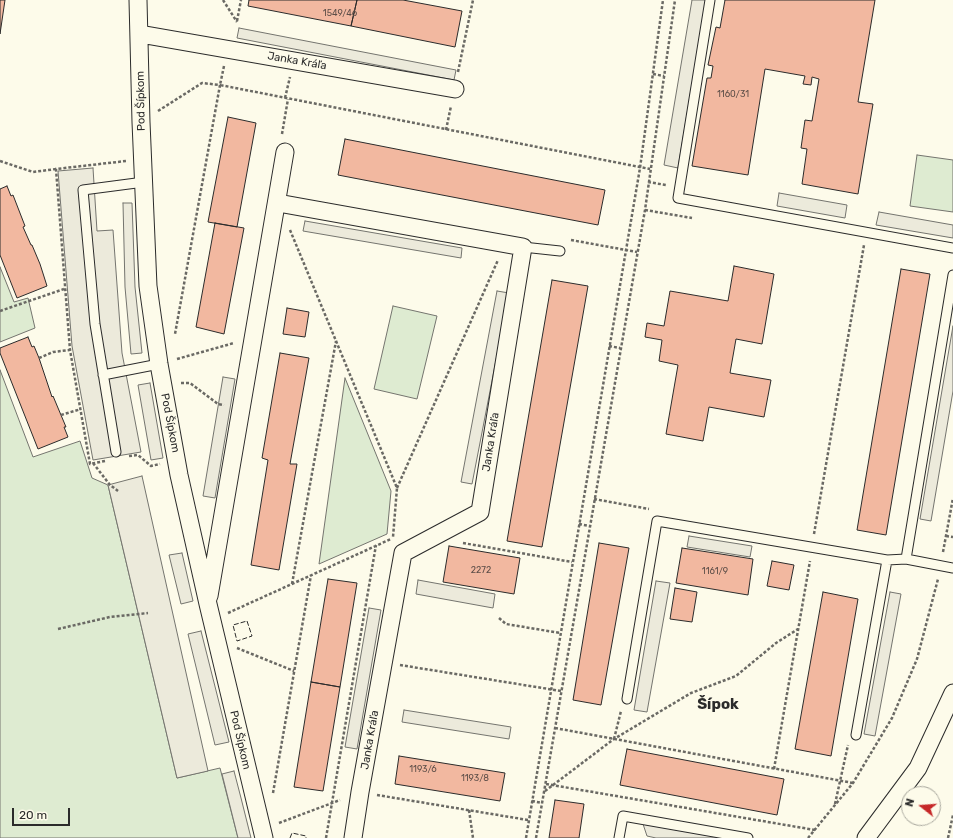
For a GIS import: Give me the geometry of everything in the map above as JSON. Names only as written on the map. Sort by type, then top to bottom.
[{"type":"street","name":"Pod Šípkom","points":[[138,0],[141,122],[148,286],[158,364],[179,476],[208,604],[268,832]]},
{"type":"street","name":"Janka Kráľa","points":[[140,34],[455,89]]},
{"type":"street","points":[[208,604],[282,204],[285,152]]},
{"type":"street","points":[[282,204],[523,247]]},
{"type":"street","name":"Janka Kráľa","points":[[353,838],[403,553],[480,512],[523,247]]},
{"type":"street","points":[[866,838],[918,768],[953,693]]},
{"type":"lane","points":[[710,0],[678,198],[953,248]]},
{"type":"lane","points":[[116,452],[95,324],[83,190],[144,182]]},
{"type":"lane","points":[[523,247],[560,251]]},
{"type":"lane","points":[[906,559],[953,275]]},
{"type":"lane","points":[[103,376],[158,364]]},
{"type":"lane","points":[[627,699],[657,521],[887,560],[906,559],[953,568]]},
{"type":"lane","points":[[856,735],[887,560]]},
{"type":"lane","points":[[619,838],[623,816],[748,838]]},
{"type":"path","points":[[223,0],[237,22],[242,0]]},
{"type":"path","points":[[446,130],[473,0]]},
{"type":"path","points":[[526,838],[640,168],[664,0]]},
{"type":"path","points":[[536,838],[645,210],[675,0]]},
{"type":"path","points":[[174,336],[226,59]]},
{"type":"path","points":[[653,74],[664,76]]},
{"type":"path","points":[[141,122],[202,83],[650,169]]},
{"type":"path","points":[[285,152],[280,146],[288,99]]},
{"type":"path","points":[[0,161],[33,172],[56,168]]},
{"type":"path","points":[[282,204],[289,227],[397,488]]},
{"type":"path","points":[[645,210],[692,218]]},
{"type":"path","points":[[774,769],[866,233]]},
{"type":"path","points":[[569,240],[637,252]]},
{"type":"path","points":[[403,553],[393,538],[397,488],[506,244]]},
{"type":"path","points":[[0,311],[64,289]]},
{"type":"path","points":[[292,584],[336,341]]},
{"type":"path","points":[[176,359],[234,342]]},
{"type":"path","points":[[609,346],[620,348]]},
{"type":"path","points":[[39,358],[52,352],[70,350]]},
{"type":"path","points":[[178,382],[190,383],[218,404]]},
{"type":"path","points":[[61,415],[81,409]]},
{"type":"path","points":[[93,463],[110,485],[118,491]]},
{"type":"path","points":[[808,838],[853,783],[892,718],[917,659],[933,602],[953,498]]},
{"type":"path","points":[[594,499],[652,509]]},
{"type":"path","points":[[579,524],[589,526]]},
{"type":"path","points":[[946,536],[953,537]]},
{"type":"path","points":[[432,537],[572,562]]},
{"type":"path","points":[[222,616],[393,538]]},
{"type":"path","points":[[326,838],[376,546]]},
{"type":"path","points":[[272,796],[311,575]]},
{"type":"path","points":[[58,629],[110,617],[148,613]]},
{"type":"path","points":[[499,618],[506,624],[560,633]]},
{"type":"path","points":[[544,792],[614,739],[691,693],[736,676],[776,643],[798,629]]},
{"type":"path","points":[[235,647],[294,671]]},
{"type":"path","points":[[384,663],[562,691]]},
{"type":"path","points":[[614,739],[622,708]]},
{"type":"path","points":[[555,728],[853,783]]},
{"type":"path","points":[[835,805],[847,746],[856,735]]},
{"type":"path","points":[[546,784],[815,830]]},
{"type":"path","points":[[268,832],[360,792],[528,820]]},
{"type":"path","points":[[532,801],[542,803]]},
{"type":"path","points":[[470,810],[473,838]]},
{"type":"path","points":[[948,838],[953,815]]},
{"type":"green space","points":[[917,155],[953,160],[953,212],[910,206]]},
{"type":"green space","points":[[0,267],[14,302],[28,298],[35,328],[0,342]]},
{"type":"green space","points":[[393,306],[437,316],[417,399],[374,389]]},
{"type":"green space","points":[[0,370],[33,457],[80,441],[92,478],[108,485],[177,778],[220,768],[238,838],[0,838]]},
{"type":"green space","points":[[345,378],[391,491],[387,534],[319,564]]},
{"type":"shaded area","points":[[692,0],[706,0],[678,168],[664,165]]},
{"type":"shaded area","points":[[239,28],[456,70],[454,80],[237,38]]},
{"type":"shaded area","points":[[93,168],[97,231],[113,230],[122,353],[141,452],[93,460],[72,346],[58,171]]},
{"type":"shaded area","points":[[779,193],[847,205],[845,218],[777,206]]},
{"type":"shaded area","points":[[123,203],[132,203],[135,287],[142,353],[131,354],[125,287]]},
{"type":"shaded area","points":[[879,212],[953,225],[953,238],[876,225]]},
{"type":"shaded area","points":[[305,221],[462,248],[461,258],[303,231]]},
{"type":"shaded area","points":[[497,291],[509,293],[472,484],[461,482]]},
{"type":"shaded area","points":[[953,326],[953,391],[931,521],[920,519]]},
{"type":"shaded area","points":[[223,377],[235,379],[215,498],[203,496]]},
{"type":"shaded area","points":[[150,383],[163,458],[151,460],[138,385]]},
{"type":"shaded area","points":[[142,476],[208,771],[177,778],[108,485]]},
{"type":"shaded area","points":[[689,536],[752,546],[750,557],[687,547]]},
{"type":"shaded area","points":[[182,553],[193,601],[181,604],[169,555]]},
{"type":"shaded area","points":[[418,580],[495,594],[493,608],[416,594]]},
{"type":"shaded area","points":[[656,581],[670,583],[647,712],[634,710]]},
{"type":"shaded area","points":[[890,592],[901,594],[875,736],[864,734]]},
{"type":"shaded area","points":[[369,608],[381,610],[357,749],[345,747]]},
{"type":"shaded area","points":[[201,631],[229,742],[215,745],[188,634]]},
{"type":"shaded area","points":[[404,710],[511,727],[509,739],[402,722]]},
{"type":"shaded area","points":[[234,771],[251,838],[238,838],[222,774]]},
{"type":"shaded area","points":[[643,824],[723,838],[656,838],[647,836]]},
{"type":"building","points":[[0,0],[5,0],[0,34]]},
{"type":"building","points":[[249,0],[357,0],[351,26],[248,6]]},
{"type":"building","points":[[357,0],[403,0],[462,11],[455,47],[351,26]]},
{"type":"building","points":[[725,0],[875,0],[858,102],[873,104],[858,194],[802,184],[807,149],[801,148],[805,120],[812,121],[819,79],[812,77],[811,85],[803,84],[805,76],[765,69],[748,175],[692,166],[707,78],[711,78],[713,66],[708,65],[716,27],[720,28]]},
{"type":"building","points":[[228,117],[256,123],[237,227],[208,222]]},
{"type":"building","points":[[345,139],[605,190],[598,225],[338,175]]},
{"type":"building","points":[[7,186],[11,196],[13,195],[25,226],[23,227],[40,264],[47,286],[17,298],[0,255],[0,189]]},
{"type":"building","points":[[215,223],[244,228],[224,334],[196,327]]},
{"type":"building","points":[[734,266],[774,274],[762,344],[736,339],[730,373],[771,380],[764,417],[709,407],[703,441],[666,434],[678,365],[659,361],[662,340],[645,337],[647,323],[664,326],[670,291],[728,301]]},
{"type":"building","points":[[901,269],[930,274],[886,535],[857,530]]},
{"type":"building","points":[[552,280],[588,286],[542,547],[507,541]]},
{"type":"building","points":[[287,308],[309,312],[305,337],[283,334]]},
{"type":"building","points":[[28,337],[39,358],[52,397],[53,396],[66,427],[64,427],[68,437],[38,449],[0,353],[0,348]]},
{"type":"building","points":[[280,353],[309,358],[290,464],[297,464],[279,570],[251,565],[268,460],[262,458]]},
{"type":"building","points":[[599,543],[629,548],[601,705],[573,700]]},
{"type":"building","points":[[449,546],[520,558],[514,594],[443,582]]},
{"type":"building","points":[[682,548],[753,559],[748,595],[676,583]]},
{"type":"building","points":[[772,561],[794,565],[789,590],[767,586]]},
{"type":"building","points":[[328,579],[357,583],[340,687],[311,682]]},
{"type":"building","points":[[675,588],[697,592],[692,622],[670,619]]},
{"type":"building","points":[[823,592],[858,599],[831,756],[795,749]]},
{"type":"building","points":[[311,682],[340,687],[323,791],[294,787]]},
{"type":"building","points":[[627,749],[784,779],[777,815],[620,785]]},
{"type":"building","points":[[399,756],[505,773],[500,801],[395,784]]},
{"type":"building","points":[[555,800],[584,804],[579,838],[549,838]]},
{"type":"fence","points":[[247,621],[252,636],[237,641],[233,625],[247,621]]},
{"type":"fence","points":[[290,838],[292,833],[306,836],[306,838]]},
{"type":"district","name":"Šípok","points":[[718,705]]}]
